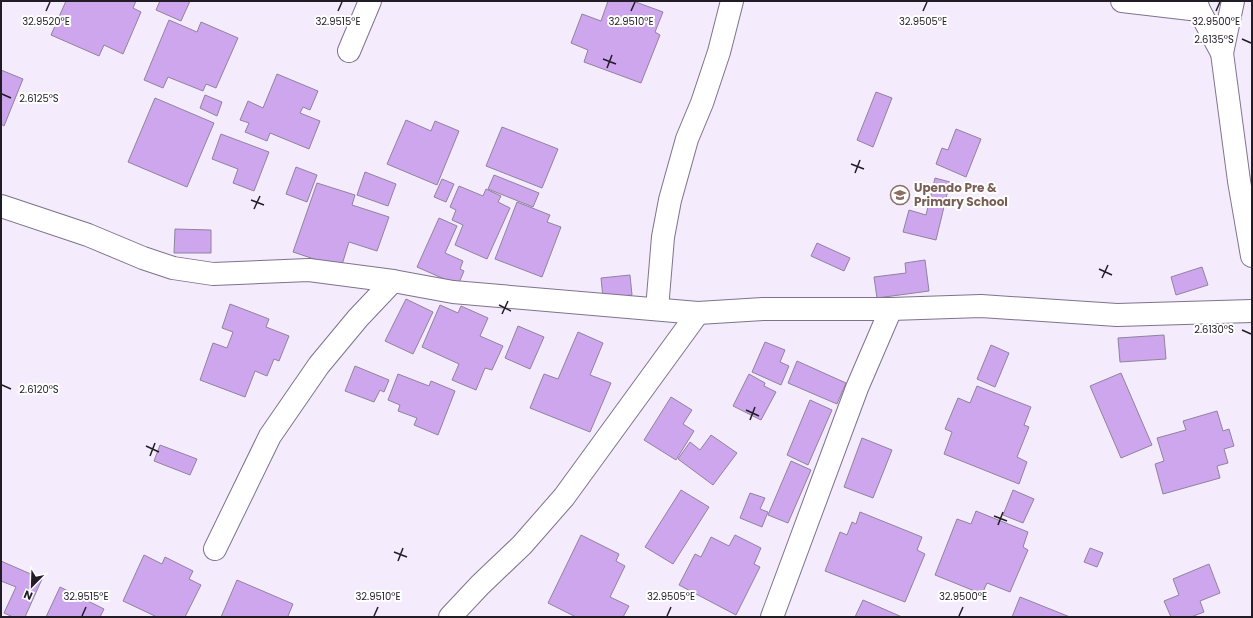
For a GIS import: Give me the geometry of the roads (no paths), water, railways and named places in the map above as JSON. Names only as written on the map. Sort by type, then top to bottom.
[{"type":"street","points":[[349,51],[370,1]]},
{"type":"street","points":[[657,309],[663,237],[670,200],[687,139],[702,103],[719,52],[732,1]]},
{"type":"street","points":[[1122,1],[1198,6],[1222,53],[1246,180],[1252,256]]},
{"type":"street","points":[[1222,53],[1233,1]]},
{"type":"street","points":[[1,206],[88,235],[143,258],[173,268],[213,274],[309,270],[393,281],[453,292],[698,313],[763,309],[891,309],[981,306],[1117,315],[1252,311]]},
{"type":"street","points":[[215,549],[270,436],[318,366],[358,318],[393,281]]},
{"type":"street","points":[[772,617],[857,388],[891,309]]},
{"type":"street","points":[[450,617],[480,585],[522,545],[564,497],[698,313]]},
{"type":"place","name":"Upendo Pre & Primary School","points":[[900,195]]}]
